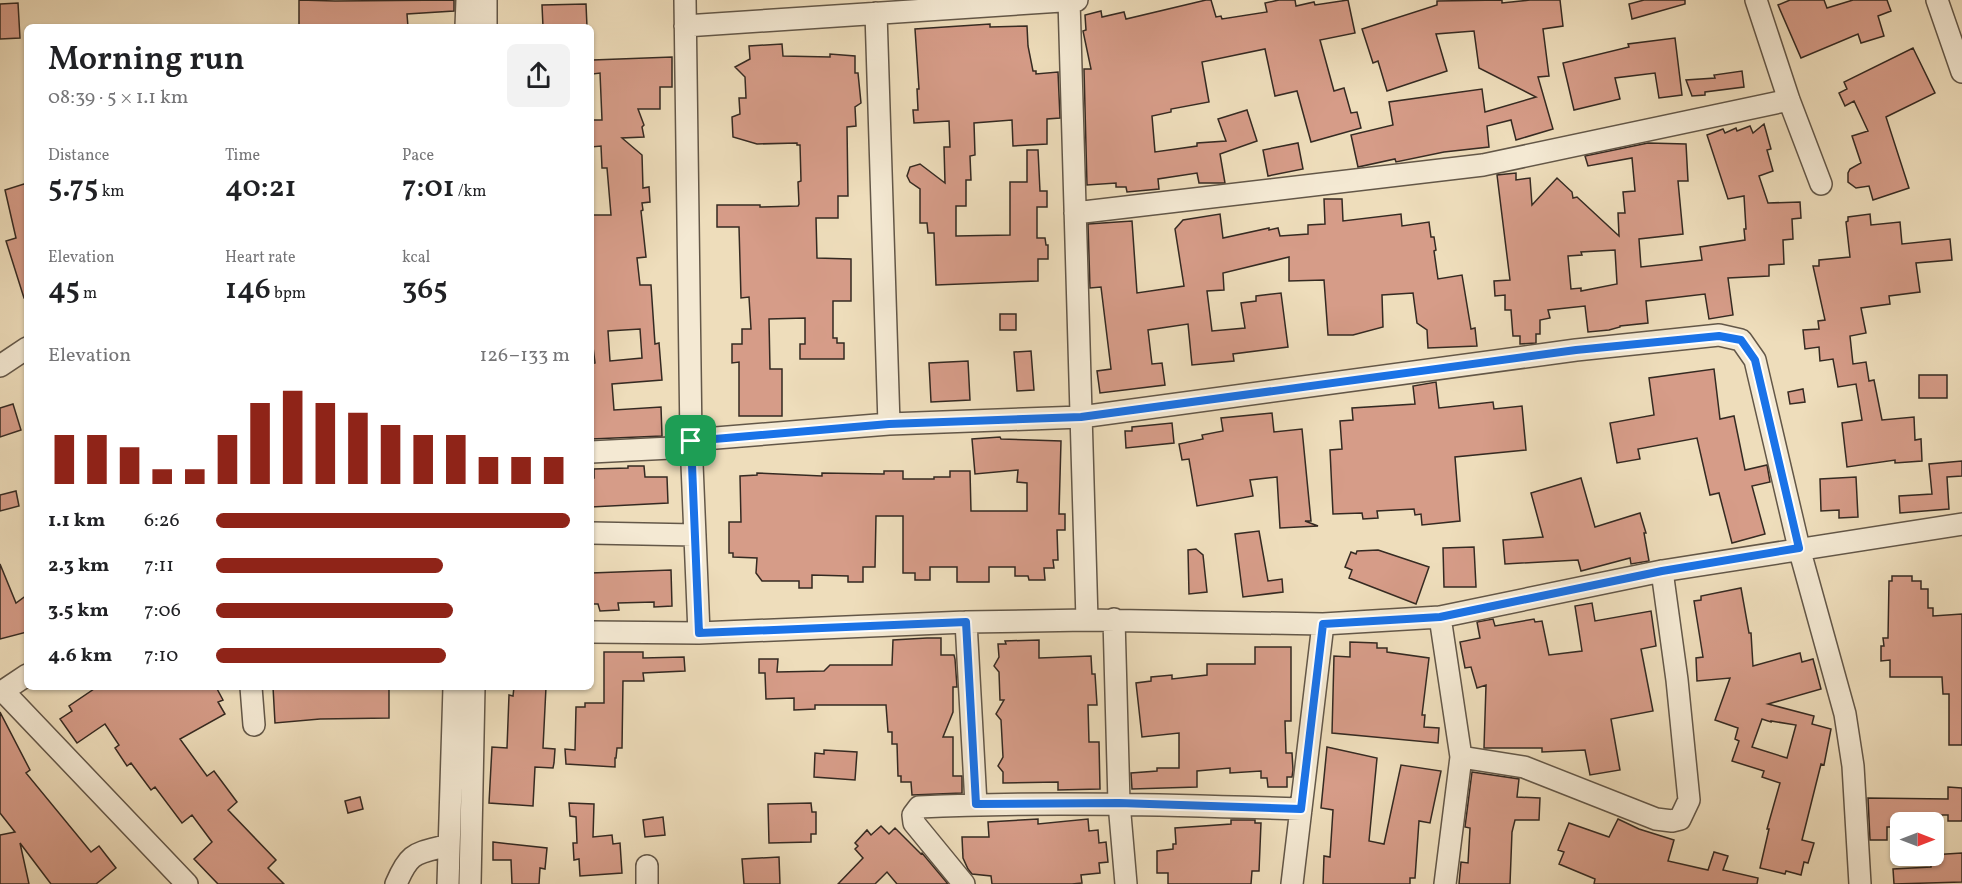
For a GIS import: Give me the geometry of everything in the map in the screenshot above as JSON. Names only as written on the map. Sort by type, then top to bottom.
[{"type":"street","points":[[466,0],[466,24]]},
{"type":"street","points":[[486,0],[486,24]]},
{"type":"street","points":[[685,0],[691,444],[699,633]]},
{"type":"street","points":[[1069,0],[1088,620]]},
{"type":"street","points":[[685,26],[1077,0]]},
{"type":"street","points":[[1756,0],[1789,100],[1821,184]]},
{"type":"street","points":[[1937,0],[1962,72]]},
{"type":"street","points":[[876,13],[889,424]]},
{"type":"street","points":[[1075,213],[1483,165],[1789,100]]},
{"type":"street","points":[[594,452],[889,424],[1081,417],[1576,350],[1719,336],[1741,340],[1755,360],[1799,548],[1845,714],[1853,766],[1860,884]]},
{"type":"street","points":[[0,366],[24,350]]},
{"type":"street","points":[[594,632],[699,633],[966,622],[1114,619],[1323,624],[1440,617],[1662,571],[1962,524]]},
{"type":"street","points":[[594,533],[695,535]]},
{"type":"street","points":[[1461,757],[1524,767],[1656,819],[1672,821],[1680,819],[1689,800],[1677,680],[1662,571]]},
{"type":"street","points":[[1440,617],[1461,757],[1445,884]]},
{"type":"street","points":[[1114,619],[1119,803],[1126,884]]},
{"type":"street","points":[[966,622],[976,804]]},
{"type":"street","points":[[1292,884],[1323,624]]},
{"type":"street","points":[[24,677],[2,692],[187,884]]},
{"type":"street","points":[[251,690],[254,724]]},
{"type":"street","points":[[448,884],[454,690]]},
{"type":"street","points":[[470,884],[474,690]]},
{"type":"street","points":[[964,884],[914,823],[913,815],[920,807],[976,804],[1119,803],[1301,809]]},
{"type":"street","points":[[396,884],[405,862],[417,854],[448,845]]},
{"type":"building","points":[[299,0],[454,0],[454,11],[407,14],[408,24],[299,24]]},
{"type":"building","points":[[1211,0],[1216,17],[1221,16],[1222,19],[1267,12],[1265,3],[1279,0],[1295,0],[1296,6],[1314,2],[1315,5],[1348,0],[1355,33],[1320,40],[1334,91],[1344,88],[1351,113],[1357,112],[1361,128],[1311,142],[1297,91],[1275,96],[1265,49],[1202,62],[1209,102],[1171,109],[1171,112],[1152,116],[1155,152],[1197,146],[1197,143],[1226,141],[1218,119],[1247,110],[1257,141],[1220,154],[1225,183],[1199,183],[1197,173],[1158,179],[1159,189],[1127,192],[1126,187],[1116,187],[1116,183],[1087,185],[1084,69],[1091,69],[1083,31],[1086,30],[1085,15],[1101,11],[1102,17],[1124,12],[1126,19]]},
{"type":"building","points":[[1502,0],[1502,3],[1560,0],[1563,26],[1543,29],[1549,76],[1538,77],[1553,129],[1516,140],[1511,120],[1487,126],[1489,147],[1444,152],[1396,162],[1395,159],[1358,167],[1351,135],[1393,125],[1389,102],[1482,89],[1485,112],[1536,97],[1479,68],[1474,31],[1436,34],[1447,71],[1387,91],[1378,61],[1373,63],[1362,29],[1437,5],[1437,1]]},
{"type":"building","points":[[1644,0],[1685,0],[1685,4],[1632,19],[1629,4]]},
{"type":"building","points":[[1790,0],[1824,0],[1827,8],[1853,0],[1887,0],[1891,11],[1878,16],[1884,36],[1861,43],[1858,34],[1801,58],[1778,5]]},
{"type":"building","points":[[18,3],[20,38],[0,39],[0,4]]},
{"type":"building","points":[[586,4],[587,24],[543,24],[542,5]]},
{"type":"building","points":[[990,24],[990,27],[1027,26],[1033,71],[1036,71],[1036,74],[1058,72],[1060,118],[1047,119],[1047,144],[1013,146],[1012,120],[974,123],[975,155],[970,156],[971,180],[966,180],[966,206],[956,206],[956,236],[1010,235],[1010,182],[1027,182],[1027,150],[1038,150],[1040,191],[1047,191],[1047,207],[1037,207],[1037,238],[1045,238],[1046,245],[1048,245],[1048,259],[1038,259],[1038,281],[936,285],[934,233],[928,233],[927,223],[920,223],[920,189],[910,182],[907,176],[910,167],[920,164],[945,183],[944,147],[950,147],[949,121],[914,123],[913,110],[918,110],[917,89],[919,89],[915,29]]},
{"type":"building","points":[[1675,38],[1682,95],[1659,98],[1655,73],[1615,78],[1620,99],[1574,110],[1563,63],[1629,47],[1628,44]]},
{"type":"building","points":[[782,44],[783,56],[830,57],[830,54],[855,56],[855,73],[858,73],[861,103],[855,107],[856,126],[847,127],[848,196],[838,196],[838,218],[816,218],[817,258],[851,259],[851,301],[833,301],[833,338],[837,338],[837,343],[844,343],[844,359],[800,359],[800,344],[805,344],[805,318],[769,319],[770,369],[782,369],[782,416],[739,416],[739,362],[732,363],[732,344],[742,344],[742,329],[751,329],[749,297],[741,298],[739,227],[717,227],[717,205],[760,205],[760,207],[798,206],[799,204],[800,145],[797,143],[757,144],[733,137],[732,117],[740,114],[739,98],[746,98],[745,77],[735,67],[750,59],[749,46]]},
{"type":"building","points":[[1913,48],[1935,93],[1886,117],[1909,188],[1873,200],[1869,186],[1856,188],[1848,182],[1850,169],[1861,163],[1852,136],[1868,131],[1854,101],[1845,106],[1839,93],[1847,89],[1844,82]]},
{"type":"building","points":[[672,57],[672,87],[660,87],[660,109],[638,109],[644,125],[642,127],[644,137],[622,138],[642,155],[643,188],[649,187],[650,202],[642,203],[643,210],[641,211],[646,257],[637,258],[640,285],[651,285],[655,344],[659,343],[662,380],[612,384],[614,410],[661,407],[662,436],[594,439],[594,215],[611,215],[607,168],[602,168],[601,146],[594,147],[594,120],[602,120],[600,73],[594,74],[594,60]],"holes":[[[640,329],[642,358],[610,361],[608,331]]]},
{"type":"building","points":[[1742,71],[1744,87],[1705,92],[1705,95],[1692,96],[1686,80],[1715,78],[1714,75]]},
{"type":"building","points":[[1764,124],[1771,149],[1767,150],[1773,171],[1759,176],[1768,203],[1800,202],[1801,218],[1792,219],[1793,239],[1783,240],[1784,264],[1769,265],[1769,276],[1728,278],[1733,315],[1709,319],[1705,294],[1646,301],[1648,323],[1588,332],[1585,306],[1548,310],[1550,318],[1540,320],[1540,334],[1536,334],[1536,343],[1520,344],[1520,336],[1513,336],[1511,310],[1505,310],[1505,295],[1495,296],[1494,281],[1510,280],[1497,175],[1516,173],[1516,180],[1530,178],[1532,205],[1557,178],[1572,192],[1573,198],[1577,197],[1619,236],[1618,213],[1625,213],[1623,192],[1635,191],[1632,158],[1588,166],[1585,156],[1648,143],[1686,144],[1688,181],[1678,181],[1683,234],[1639,239],[1641,267],[1702,260],[1700,247],[1745,240],[1744,229],[1746,229],[1744,196],[1728,199],[1707,135],[1723,129],[1725,133],[1736,128],[1737,131],[1750,126],[1753,133]],"holes":[[[1615,250],[1617,284],[1581,291],[1581,288],[1571,289],[1568,256],[1582,255],[1581,252]]]},
{"type":"building","points":[[1298,143],[1303,169],[1268,176],[1263,150]]},
{"type":"building","points":[[24,184],[24,298],[6,241],[16,238],[5,190]]},
{"type":"building","points":[[1324,199],[1342,199],[1343,221],[1401,214],[1402,226],[1429,222],[1431,237],[1434,237],[1438,279],[1462,275],[1471,329],[1475,328],[1477,346],[1428,348],[1427,330],[1417,323],[1413,293],[1382,295],[1383,327],[1353,335],[1328,335],[1324,280],[1289,281],[1289,257],[1223,273],[1224,290],[1207,291],[1212,331],[1245,328],[1241,303],[1256,301],[1256,296],[1281,293],[1288,347],[1233,354],[1234,361],[1192,365],[1188,324],[1148,330],[1152,364],[1162,363],[1165,385],[1100,393],[1097,371],[1111,369],[1101,287],[1090,288],[1088,224],[1132,221],[1137,293],[1184,286],[1175,229],[1183,220],[1220,214],[1223,238],[1269,228],[1269,230],[1278,228],[1280,236],[1308,234],[1308,225],[1325,224]]},
{"type":"building","points":[[1870,214],[1871,225],[1900,222],[1902,244],[1950,239],[1952,260],[1916,263],[1920,292],[1889,296],[1890,304],[1861,308],[1866,333],[1850,336],[1853,364],[1866,362],[1869,381],[1874,380],[1882,420],[1914,417],[1915,440],[1921,439],[1922,461],[1895,463],[1895,460],[1847,467],[1842,423],[1862,420],[1856,384],[1838,387],[1833,359],[1820,361],[1819,347],[1805,349],[1803,330],[1819,329],[1818,321],[1825,320],[1813,266],[1819,266],[1819,260],[1850,257],[1846,222],[1848,217]]},
{"type":"building","points":[[1000,314],[1016,314],[1016,330],[1000,330]]},
{"type":"building","points":[[1031,351],[1034,390],[1017,391],[1014,352]]},
{"type":"building","points":[[968,361],[970,400],[931,402],[929,363]]},
{"type":"building","points":[[1714,369],[1720,419],[1734,416],[1745,470],[1767,465],[1770,482],[1752,486],[1765,534],[1732,543],[1719,493],[1710,495],[1697,438],[1638,449],[1640,459],[1617,463],[1610,423],[1654,415],[1649,378]]},
{"type":"building","points":[[1919,375],[1947,375],[1947,398],[1919,398]]},
{"type":"building","points":[[1436,382],[1439,408],[1493,402],[1494,409],[1522,406],[1526,450],[1455,457],[1460,521],[1422,525],[1421,514],[1415,515],[1414,509],[1377,511],[1378,518],[1363,519],[1362,513],[1333,514],[1330,450],[1342,449],[1340,421],[1353,420],[1352,408],[1415,404],[1413,386]]},
{"type":"building","points":[[1803,389],[1805,402],[1790,404],[1788,392]]},
{"type":"building","points":[[13,404],[21,430],[0,437],[0,408]]},
{"type":"building","points":[[1272,413],[1274,432],[1302,429],[1311,521],[1305,521],[1318,526],[1280,528],[1277,477],[1250,480],[1253,496],[1197,506],[1189,459],[1182,460],[1179,444],[1203,439],[1202,435],[1223,431],[1221,418]]},
{"type":"building","points":[[1172,423],[1174,443],[1126,448],[1125,431],[1132,431],[1132,427]]},
{"type":"building","points":[[1000,437],[1001,439],[1061,441],[1059,514],[1065,514],[1065,530],[1057,530],[1058,560],[1053,560],[1054,568],[1044,568],[1045,580],[1029,580],[1028,576],[1015,576],[1015,567],[989,567],[989,582],[957,582],[957,567],[930,567],[930,580],[915,580],[915,573],[903,573],[903,516],[876,516],[875,567],[863,567],[863,582],[848,582],[848,576],[812,575],[812,588],[799,588],[799,581],[762,581],[756,573],[757,558],[733,557],[733,553],[729,553],[729,522],[741,522],[740,476],[757,475],[757,473],[822,476],[822,473],[884,474],[884,471],[903,471],[903,479],[934,479],[934,477],[950,477],[950,471],[970,471],[971,511],[1027,511],[1027,483],[1017,482],[1018,470],[975,474],[972,439]]},
{"type":"building","points":[[1962,461],[1962,476],[1947,477],[1949,509],[1900,513],[1899,496],[1932,494],[1929,464]]},
{"type":"building","points":[[628,466],[644,466],[645,477],[667,477],[668,503],[594,507],[594,469],[628,468]]},
{"type":"building","points":[[1856,477],[1858,517],[1839,518],[1839,510],[1821,511],[1820,479]]},
{"type":"building","points":[[1581,478],[1595,527],[1640,513],[1646,533],[1644,533],[1649,561],[1631,564],[1630,558],[1581,571],[1578,560],[1505,564],[1503,540],[1543,537],[1531,493]]},
{"type":"building","points":[[16,491],[19,506],[0,511],[0,495]]},
{"type":"building","points":[[1259,531],[1268,581],[1282,579],[1283,592],[1243,597],[1235,534]]},
{"type":"building","points":[[1474,547],[1476,587],[1444,587],[1443,548]]},
{"type":"building","points":[[1196,549],[1203,555],[1207,592],[1189,594],[1188,550]]},
{"type":"building","points":[[1378,550],[1429,567],[1416,604],[1349,578],[1352,570],[1345,567],[1351,552],[1356,554],[1357,551]]},
{"type":"building","points":[[0,564],[16,603],[24,597],[24,633],[0,639]]},
{"type":"building","points":[[671,570],[672,606],[654,607],[654,602],[618,603],[619,610],[600,611],[598,604],[594,604],[594,573]]},
{"type":"building","points":[[1892,576],[1912,576],[1912,581],[1921,581],[1921,589],[1928,589],[1928,608],[1933,608],[1933,616],[1962,614],[1962,745],[1949,745],[1949,694],[1943,694],[1942,677],[1890,677],[1890,660],[1881,661],[1883,638],[1888,638],[1889,581],[1892,581]]},
{"type":"building","points":[[1741,588],[1749,633],[1751,633],[1753,666],[1800,653],[1802,662],[1813,659],[1821,689],[1768,704],[1814,716],[1812,724],[1831,729],[1824,765],[1821,764],[1802,840],[1814,843],[1808,863],[1804,862],[1801,875],[1760,868],[1769,829],[1767,829],[1780,783],[1762,777],[1764,771],[1732,761],[1739,741],[1735,739],[1738,728],[1715,720],[1730,678],[1697,681],[1696,658],[1703,657],[1694,601],[1701,600],[1701,596]],"holes":[[[1762,719],[1796,725],[1787,758],[1752,747]]]},
{"type":"building","points":[[1592,603],[1595,621],[1651,611],[1656,646],[1641,649],[1653,711],[1611,719],[1620,770],[1590,775],[1585,750],[1542,752],[1542,748],[1484,748],[1486,685],[1477,688],[1471,667],[1465,668],[1460,642],[1480,638],[1477,622],[1493,619],[1495,626],[1534,619],[1535,622],[1542,621],[1549,655],[1582,651],[1575,606]]},
{"type":"building","points":[[941,638],[941,655],[954,655],[955,659],[957,687],[953,687],[953,712],[943,737],[953,737],[953,776],[962,776],[962,793],[912,795],[911,782],[901,782],[901,776],[898,776],[897,744],[892,744],[892,732],[888,732],[886,705],[815,705],[815,709],[794,710],[794,698],[766,699],[765,673],[759,673],[759,659],[778,659],[777,672],[824,671],[830,665],[892,665],[893,640]]},
{"type":"building","points":[[1039,640],[1039,658],[1091,656],[1097,705],[1088,705],[1089,742],[1099,742],[1100,789],[1058,790],[1058,782],[1003,783],[1003,772],[998,766],[1003,757],[1001,720],[996,714],[1004,700],[1000,700],[999,672],[994,666],[999,657],[998,644],[1006,644],[1005,641]]},
{"type":"building","points":[[1350,642],[1377,643],[1377,648],[1387,648],[1387,652],[1429,658],[1422,715],[1425,715],[1424,727],[1439,728],[1438,743],[1332,733],[1334,656],[1350,657]]},
{"type":"building","points":[[1255,647],[1291,647],[1291,721],[1285,721],[1286,753],[1292,753],[1293,770],[1292,777],[1287,777],[1287,787],[1268,787],[1267,778],[1261,778],[1261,771],[1230,773],[1230,768],[1197,771],[1197,787],[1132,789],[1131,773],[1157,771],[1157,768],[1179,768],[1179,733],[1142,737],[1136,683],[1151,681],[1151,677],[1172,675],[1172,679],[1207,675],[1207,664],[1255,664]]},
{"type":"building","points":[[604,652],[643,652],[643,658],[684,657],[685,671],[643,673],[644,681],[623,681],[622,748],[617,748],[615,767],[566,764],[565,749],[575,750],[576,707],[585,707],[585,703],[604,703]]},
{"type":"building","points":[[93,690],[218,690],[223,700],[218,702],[225,714],[180,739],[207,776],[214,771],[237,802],[228,810],[276,860],[268,868],[284,884],[218,884],[194,859],[212,842],[192,815],[182,823],[155,787],[151,790],[131,763],[127,766],[115,748],[119,745],[105,724],[77,743],[60,719],[72,711],[69,706]]},
{"type":"building","points":[[273,690],[389,690],[389,718],[320,719],[275,723]]},
{"type":"building","points":[[514,690],[546,690],[543,748],[555,749],[554,763],[553,768],[535,767],[533,806],[489,803],[492,747],[507,748],[509,695],[513,696]]},
{"type":"building","points":[[0,712],[30,770],[26,773],[91,852],[99,846],[116,868],[96,884],[51,884],[20,843],[29,884],[0,884],[0,835],[15,832],[0,813]]},
{"type":"building","points":[[1327,747],[1377,758],[1369,841],[1384,844],[1401,765],[1441,771],[1430,823],[1419,821],[1415,878],[1410,878],[1410,884],[1323,884],[1324,856],[1330,857],[1333,810],[1321,808]]},
{"type":"building","points":[[824,750],[857,752],[855,780],[814,777],[815,753],[824,754]]},
{"type":"building","points":[[1472,772],[1519,779],[1517,797],[1540,798],[1539,820],[1515,820],[1512,832],[1510,884],[1459,884],[1461,862],[1468,863],[1470,828],[1465,827]]},
{"type":"building","points":[[1948,787],[1962,788],[1962,821],[1948,821],[1948,815],[1944,815],[1944,812],[1890,812],[1887,840],[1870,840],[1868,798],[1948,799]]},
{"type":"building","points":[[360,797],[363,809],[348,813],[345,801]]},
{"type":"building","points":[[569,803],[594,804],[593,837],[612,835],[613,844],[620,843],[622,873],[580,876],[579,859],[574,860],[573,843],[577,843],[576,817],[570,816]]},
{"type":"building","points":[[811,803],[812,812],[816,812],[816,834],[811,834],[811,842],[769,843],[768,804]]},
{"type":"building","points":[[663,817],[665,835],[645,837],[643,820]]},
{"type":"building","points":[[1038,819],[1038,824],[1088,819],[1089,831],[1098,830],[1099,843],[1106,842],[1108,862],[1099,863],[1100,873],[1081,875],[1082,883],[992,884],[991,876],[972,874],[968,869],[963,858],[962,837],[989,837],[988,822]]},
{"type":"building","points":[[1618,819],[1639,829],[1674,840],[1668,861],[1708,870],[1714,852],[1728,856],[1723,870],[1758,878],[1757,884],[1594,884],[1595,879],[1559,864],[1564,852],[1558,850],[1569,823],[1609,837]]},
{"type":"building","points":[[1231,820],[1255,820],[1255,823],[1261,823],[1259,871],[1252,871],[1251,884],[1168,884],[1168,873],[1157,873],[1157,851],[1173,849],[1173,844],[1176,844],[1175,828],[1231,824]]},
{"type":"building","points":[[881,826],[889,834],[895,828],[922,853],[948,884],[897,884],[887,872],[875,884],[838,884],[863,858],[855,849],[858,846],[855,843],[867,830],[871,835]]},
{"type":"building","points":[[493,842],[547,848],[545,869],[540,868],[539,884],[512,884],[511,860],[493,860]]},
{"type":"building","points":[[1962,853],[1962,882],[1894,884],[1893,869],[1944,866],[1944,854]]},
{"type":"building","points":[[779,857],[780,884],[744,884],[742,859]]},
{"type":"route","points":[[1719,336],[1741,340],[1755,360],[1799,548],[1662,571],[1440,617],[1323,624],[1301,809],[1119,803],[976,804],[966,622],[699,633],[691,441],[889,424],[1081,417],[1576,350],[1719,336]]}]
